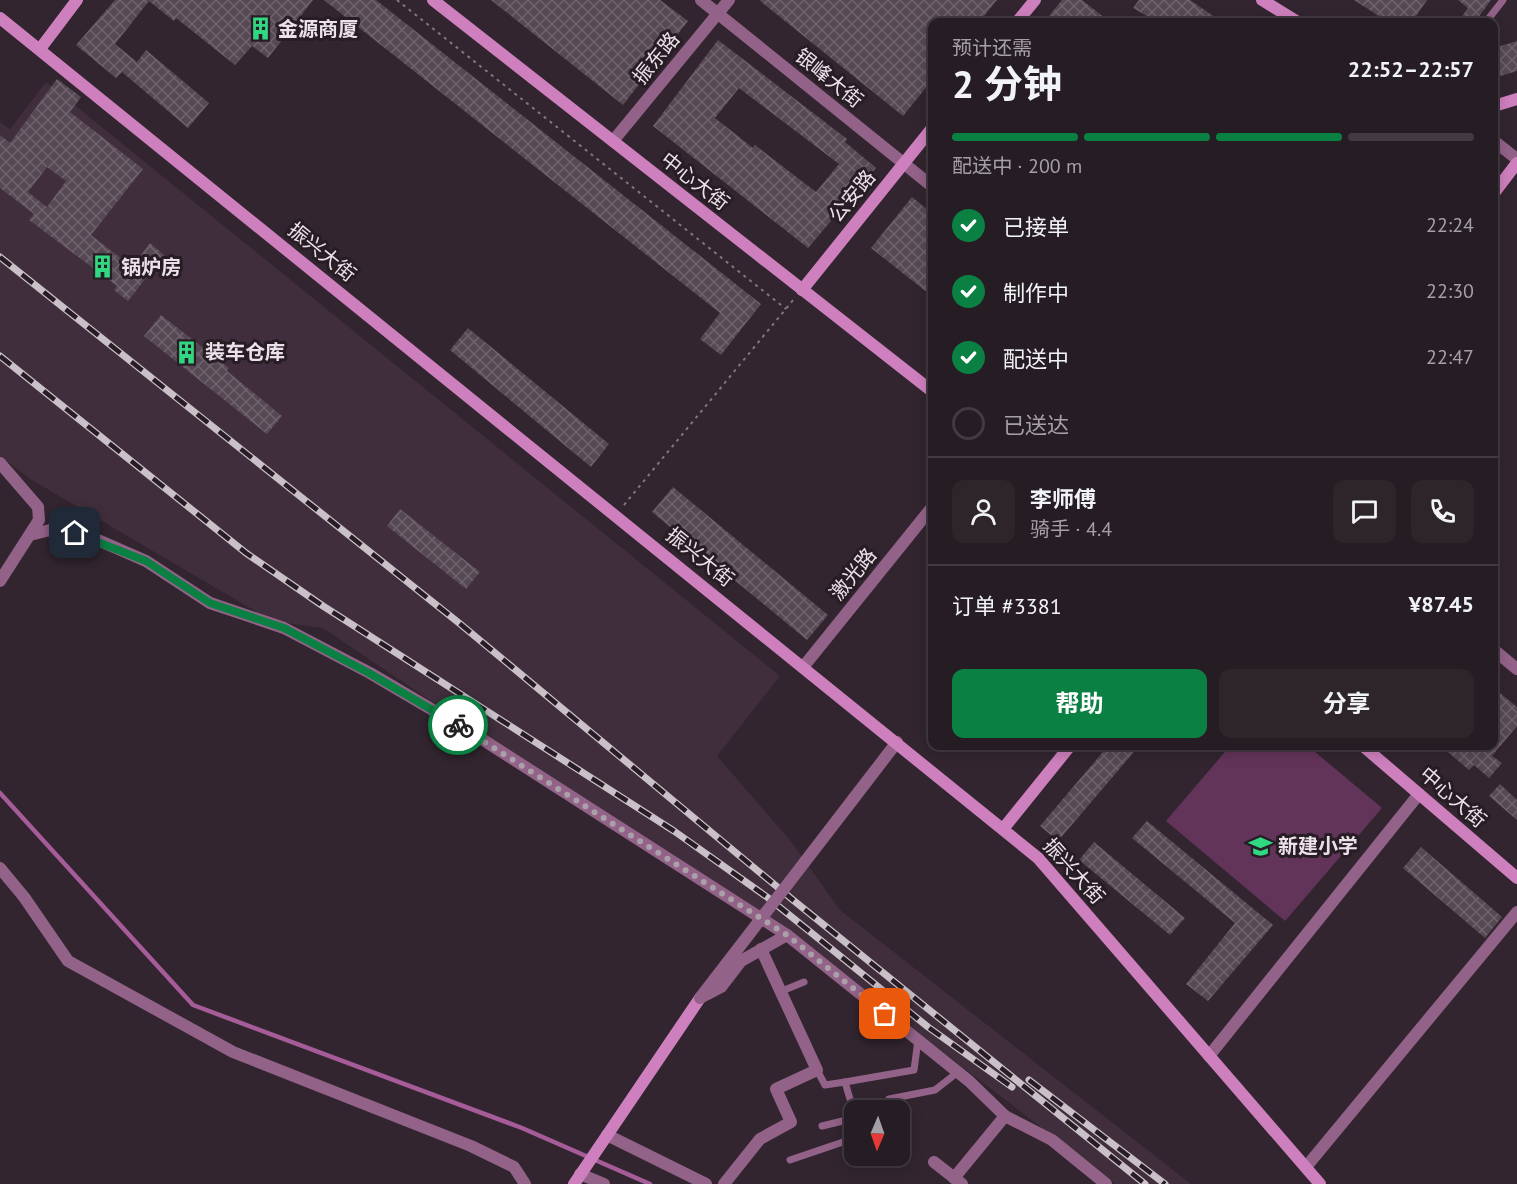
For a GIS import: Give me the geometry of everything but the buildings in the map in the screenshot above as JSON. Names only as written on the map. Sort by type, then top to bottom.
[{"type":"street","points":[[40,49],[77,0]]},
{"type":"street","name":"中心大街","points":[[433,0],[928,388]]},
{"type":"street","name":"银峰大街","points":[[701,0],[928,182]]},
{"type":"street","name":"振东路","points":[[614,141],[729,0]]},
{"type":"street","points":[[1020,18],[1035,0]]},
{"type":"street","points":[[1262,0],[1291,18]]},
{"type":"street","name":"振兴大街","points":[[0,18],[804,666],[1038,858],[1320,1184]]},
{"type":"street","points":[[1498,105],[1517,99]]},
{"type":"street","name":"公安路","points":[[802,290],[928,133]]},
{"type":"street","points":[[1498,144],[1517,161],[1498,187]]},
{"type":"street","points":[[0,463],[38,507],[39,520],[0,581]]},
{"type":"street","name":"激光路","points":[[804,666],[928,512]]},
{"type":"street","points":[[30,535],[58,528],[92,537],[146,561],[210,603],[284,628],[369,673],[477,736],[787,935],[958,1072],[1005,1116],[1052,1140],[1106,1184]]},
{"type":"street","points":[[1498,653],[1517,669]]},
{"type":"street","points":[[604,1184],[577,1179],[700,999],[897,742]]},
{"type":"street","points":[[1003,829],[1067,750]]},
{"type":"street","name":"中心大街","points":[[1369,750],[1517,878]]},
{"type":"street","points":[[1209,1056],[1419,794]]},
{"type":"street","points":[[0,868],[24,897],[68,961],[233,1052],[471,1146],[514,1167],[525,1184]]},
{"type":"street","points":[[1306,1167],[1517,912]]},
{"type":"street","points":[[700,999],[720,987],[741,961],[787,935]]},
{"type":"street","points":[[724,1184],[760,1139],[791,1122],[776,1089],[817,1070],[762,949]]},
{"type":"street","points":[[934,1162],[958,1181],[1005,1116]]},
{"type":"street","points":[[607,1135],[706,1184]]},
{"type":"lane","points":[[1489,18],[1503,0]]},
{"type":"lane","points":[[782,991],[804,982]]},
{"type":"lane","points":[[817,1070],[825,1085],[914,1070],[918,1040]]},
{"type":"lane","points":[[889,1099],[935,1090],[958,1072]]},
{"type":"lane","points":[[845,1082],[850,1100]]},
{"type":"lane","points":[[822,1126],[844,1119]]},
{"type":"lane","points":[[790,1160],[844,1142]]},
{"type":"path","points":[[397,0],[786,309]]},
{"type":"path","points":[[616,514],[802,290]]},
{"type":"shaded area","points":[[46,82],[780,676],[717,756],[789,839],[840,910],[1191,1184],[1115,1184],[749,903],[742,911],[323,628],[272,621],[32,480],[0,456],[0,122],[10,129]]},
{"type":"shaded area","points":[[1227,750],[1313,750],[1382,808],[1285,921],[1166,821]]},
{"type":"waterway","points":[[0,793],[193,1005],[522,1128],[650,1184]]},
{"type":"railway","points":[[0,257],[459,623],[793,900],[1145,1184]]},
{"type":"railway","points":[[0,356],[246,553],[323,606],[674,831],[767,897],[928,1027],[1012,1087]]},
{"type":"railway","points":[[1029,1080],[1165,1184]]},
{"type":"way so far","points":[[458,725],[787,935],[885,1014]]},
{"type":"place","name":"金源商厦","points":[[260,29]]},
{"type":"place","name":"锅炉房","points":[[103,267]]},
{"type":"place","name":"装车仓库","points":[[187,352]]},
{"type":"place","name":"新建小学","points":[[1260,846]]},
{"type":"route","points":[[75,533],[92,537],[146,561],[210,603],[284,628],[369,673],[458,725]]}]
